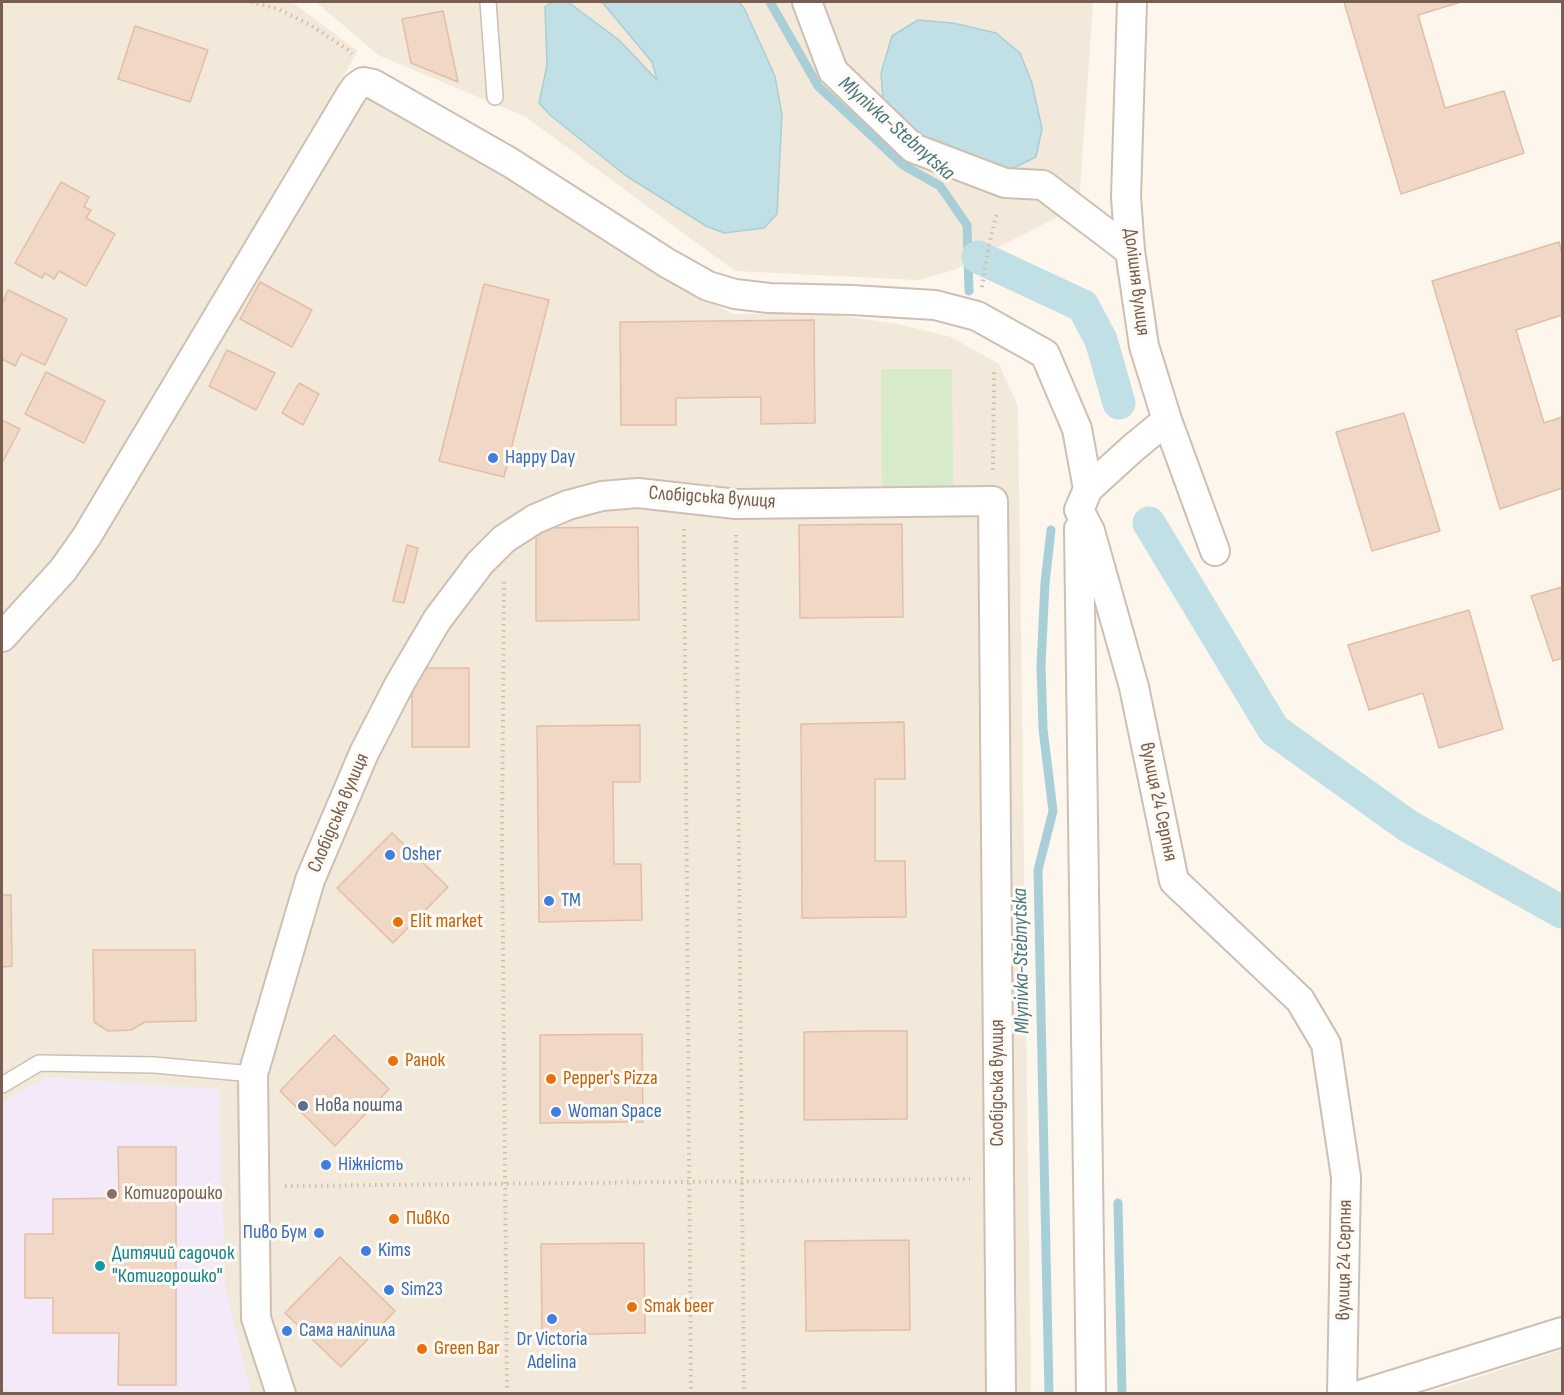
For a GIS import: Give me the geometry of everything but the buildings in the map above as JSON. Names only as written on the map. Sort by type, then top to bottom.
[{"type":"street","points":[[807,2],[833,71],[913,148],[1005,183],[1043,185],[1130,251]]},
{"type":"street","name":"Долішня вулиця","points":[[1131,2],[1126,197],[1130,251],[1144,346],[1167,420],[1215,551]]},
{"type":"street","name":"вулиця 24 Серпня","points":[[363,82],[373,84],[511,163],[667,263],[708,286],[735,294],[769,298],[935,305],[977,316],[1045,354],[1077,429],[1084,500],[1090,531],[1134,687],[1174,881],[1300,1000],[1326,1044],[1346,1177],[1342,1394]]},
{"type":"street","points":[[2,637],[63,570],[87,536],[351,94],[363,82]]},
{"type":"street","points":[[1091,1394],[1084,500],[1133,448],[1167,420]]},
{"type":"street","name":"Слобідська вулиця","points":[[281,1394],[256,1318],[253,1074],[310,880],[364,753],[400,683],[437,620],[480,563],[504,540],[535,519],[568,505],[602,496],[638,493],[736,504],[993,501],[1001,1394]]},
{"type":"street","points":[[1363,1394],[1563,1332]]},
{"type":"lane","points":[[488,2],[495,97]]},
{"type":"lane","points":[[2,1084],[39,1063],[154,1065],[253,1074]]},
{"type":"path","points":[[251,2],[278,9],[312,26],[348,50],[358,63],[363,82]]},
{"type":"path","points":[[984,277],[988,249],[1005,183]]},
{"type":"path","points":[[993,501],[994,372]]},
{"type":"path","points":[[684,498],[691,1394]]},
{"type":"path","points":[[736,504],[744,1394]]},
{"type":"path","points":[[504,540],[502,855],[507,1394]]},
{"type":"path","points":[[254,1186],[999,1178]]},
{"type":"shaded area","points":[[2,2],[292,2],[358,51],[51,566],[2,621]]},
{"type":"shaded area","points":[[316,2],[1093,2],[1079,206],[954,270],[918,280],[735,271],[526,117],[378,55]]},
{"type":"shaded area","points":[[364,95],[502,172],[733,314],[829,314],[898,324],[951,337],[999,364],[1018,406],[1031,1393],[2,1393],[2,648],[102,539]]},
{"type":"shaded area","name":"Котигорошко","points":[[45,1077],[219,1089],[225,1285],[251,1393],[17,1394],[2,1387],[2,1103]]},
{"type":"shaded area","points":[[1562,1350],[1562,1393],[1428,1393]]},
{"type":"green space","points":[[881,369],[952,369],[953,487],[882,488]]},
{"type":"water","points":[[552,2],[568,2],[619,40],[657,80],[652,62],[602,2],[739,2],[744,8],[775,76],[782,115],[777,214],[764,228],[724,233],[706,226],[625,175],[550,115],[539,103],[547,65],[545,7]]},
{"type":"water","points":[[918,20],[953,23],[996,33],[1020,53],[1032,83],[1042,129],[1036,157],[995,177],[932,163],[884,112],[881,73],[892,36]]},
{"type":"waterway","name":"Mlynivka-Stebnytska","points":[[770,2],[818,86],[903,165],[940,186],[967,225],[969,291]]},
{"type":"waterway","points":[[978,257],[1083,306],[1101,340],[1119,403]]},
{"type":"waterway","points":[[1149,523],[1274,730],[1408,826],[1562,912]]},
{"type":"waterway","name":"Mlynivka-Stebnytska","points":[[1049,1394],[1038,870],[1053,811],[1043,729],[1041,666],[1045,583],[1051,530]]},
{"type":"waterway","points":[[1118,1203],[1122,1394]]},
{"type":"place","name":"Happy Day","points":[[493,458]]},
{"type":"place","name":"Osher","points":[[390,855]]},
{"type":"place","name":"TM","points":[[549,901]]},
{"type":"place","name":"Elit market","points":[[398,922]]},
{"type":"place","name":"Ранок","points":[[393,1061]]},
{"type":"place","name":"Pepper's Pizza","points":[[551,1079]]},
{"type":"place","name":"Нова пошта","points":[[303,1106]]},
{"type":"place","name":"Woman Space","points":[[556,1112]]},
{"type":"place","name":"Ніжність","points":[[326,1165]]},
{"type":"place","name":"Котигорошко","points":[[112,1194]]},
{"type":"place","name":"ПивКо","points":[[394,1219]]},
{"type":"place","name":"Пиво Бум","points":[[319,1233]]},
{"type":"place","name":"Kims","points":[[366,1251]]},
{"type":"place","name":"Дитячий садочок \"Котигорошко\"","points":[[100,1266]]},
{"type":"place","name":"Sim23","points":[[389,1290]]},
{"type":"place","name":"Smak beer","points":[[632,1307]]},
{"type":"place","name":"Dr Victoria Adelina","points":[[552,1319]]},
{"type":"place","name":"Сама наліпила","points":[[287,1331]]},
{"type":"place","name":"Green Bar","points":[[422,1349]]}]
